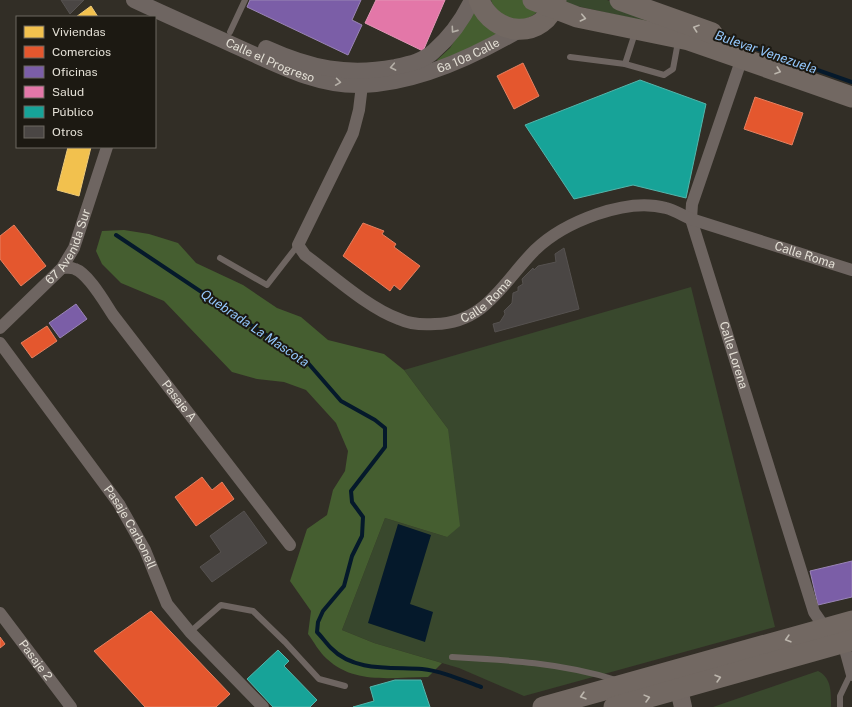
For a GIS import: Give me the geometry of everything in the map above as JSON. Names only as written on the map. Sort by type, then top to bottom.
[{"type":"highway","points":[[479,0],[485,12],[494,22],[506,28],[519,30],[540,24],[555,4]]},
{"type":"highway","points":[[533,0],[555,4],[577,17],[678,37],[852,97]]},
{"type":"highway","points":[[620,0],[652,13],[852,83]]},
{"type":"highway","points":[[543,707],[627,684],[680,689],[825,628],[852,620]]},
{"type":"highway","points":[[614,707],[847,641]]},
{"type":"street","name":"Calle el Progreso","points":[[134,0],[230,32],[311,66],[333,70],[380,83],[414,76]]},
{"type":"street","name":"6a 10a Calle","points":[[430,55],[452,33],[472,0]]},
{"type":"street","name":"Calle el Progreso","points":[[157,7],[284,68],[313,78],[363,78],[421,60],[430,55]]},
{"type":"street","name":"6a 10a Calle","points":[[414,76],[458,62],[486,49],[519,30]]},
{"type":"street","name":"Calle Lorena","points":[[742,58],[692,204],[690,219],[814,612],[825,628],[847,641]]},
{"type":"street","points":[[298,245],[353,133],[359,110],[363,78]]},
{"type":"street","name":"67 Avenida Sur","points":[[0,328],[62,268],[74,248],[107,148]]},
{"type":"street","name":"Calle Roma","points":[[298,245],[304,255],[368,302],[399,319],[422,325],[450,324],[475,314],[494,297],[536,249],[576,222],[607,211],[637,205],[665,208],[690,219],[852,270]]},
{"type":"street","name":"Pasaje A","points":[[62,268],[73,268],[81,272],[95,288],[113,315],[290,545]]},
{"type":"street","name":"Pasaje Carbonell","points":[[0,343],[119,504],[145,550],[167,604],[190,632],[263,707]]},
{"type":"street","name":"Pasaje 2","points":[[0,613],[67,706]]},
{"type":"street","points":[[847,641],[852,674]]},
{"type":"lane","points":[[230,32],[245,0]]},
{"type":"lane","points":[[625,64],[637,29]]},
{"type":"lane","points":[[570,57],[625,64],[664,74],[670,73],[673,69],[678,37]]},
{"type":"lane","points":[[220,258],[267,285],[298,245]]},
{"type":"lane","points":[[190,632],[221,605],[253,611],[285,642],[319,679],[345,686]]},
{"type":"lane","points":[[452,658],[525,661],[556,665],[594,673],[627,684]]},
{"type":"lane","points":[[840,707],[840,696],[852,674]]},
{"type":"green space","points":[[491,0],[524,0],[540,9],[534,15],[527,18],[512,20],[500,14]]},
{"type":"green space","points":[[563,0],[607,0],[667,26],[563,3]]},
{"type":"green space","points":[[477,5],[502,32],[440,65],[437,60],[450,48]]},
{"type":"green space","points":[[124,230],[149,234],[178,243],[196,263],[243,285],[277,308],[301,317],[328,340],[384,354],[404,370],[448,429],[460,526],[447,537],[385,518],[342,630],[374,643],[442,663],[428,677],[375,678],[350,673],[327,659],[308,634],[311,611],[290,581],[307,529],[327,515],[333,490],[345,471],[348,451],[336,423],[306,390],[284,382],[257,379],[232,372],[164,301],[121,283],[102,264],[96,251],[102,231]]},
{"type":"green space","points":[[691,287],[775,627],[524,696],[459,668],[374,643],[342,630],[385,518],[447,537],[448,429],[404,370]]},
{"type":"green space","points":[[818,671],[823,674],[830,686],[831,707],[713,707]]},
{"type":"water","points":[[398,524],[431,535],[410,604],[433,612],[425,642],[368,623]]},
{"type":"building: Viviendas","points":[[91,6],[97,16],[77,16]]},
{"type":"building: Viviendas","points":[[68,148],[91,148],[79,196],[57,190]]},
{"type":"building: Comercios","points":[[523,63],[539,96],[514,109],[497,76]]},
{"type":"building: Comercios","points":[[755,97],[803,113],[792,145],[744,129]]},
{"type":"building: Comercios","points":[[363,223],[384,231],[382,234],[396,244],[394,247],[420,266],[400,290],[394,285],[390,291],[343,256]]},
{"type":"building: Comercios","points":[[14,225],[46,266],[21,286],[0,259],[0,236]]},
{"type":"building: Comercios","points":[[47,326],[57,341],[32,358],[21,343]]},
{"type":"building: Comercios","points":[[202,477],[212,490],[222,482],[234,499],[196,526],[175,497]]},
{"type":"building: Comercios","points":[[151,611],[230,694],[216,707],[145,707],[94,651]]},
{"type":"building: Comercios","points":[[0,637],[5,644],[0,648]]},
{"type":"building: Oficinas","points":[[250,0],[361,0],[352,20],[362,25],[348,55],[247,7]]},
{"type":"building: Oficinas","points":[[76,304],[87,319],[60,338],[49,323]]},
{"type":"building: Oficinas","points":[[852,561],[852,597],[818,605],[810,571]]},
{"type":"building: Salud","points":[[376,0],[445,0],[423,51],[365,23]]},
{"type":"building: Público","points":[[640,80],[706,104],[686,198],[633,185],[574,199],[525,125]]},
{"type":"building: Público","points":[[278,650],[289,661],[284,666],[317,700],[310,707],[273,707],[247,679]]},
{"type":"building: Público","points":[[395,680],[421,680],[430,707],[353,707],[374,701],[370,687]]},
{"type":"building: Otros","points":[[61,0],[84,0],[70,14]]},
{"type":"building: Otros","points":[[564,248],[579,309],[495,332],[493,324],[500,322],[505,314],[504,311],[512,303],[513,293],[518,291],[518,287],[523,284],[522,279],[533,268],[534,270],[538,266],[556,262],[555,254]]},
{"type":"building: Otros","points":[[244,511],[267,543],[212,582],[200,567],[221,552],[210,536]]},
{"type":"waterway","name":"Bulevar Venezuela","points":[[718,35],[852,82]]},
{"type":"waterway","name":"Quebrada La Mascota","points":[[116,235],[308,363],[341,401],[375,420],[385,428],[385,447],[351,491],[352,502],[363,517],[362,536],[352,556],[344,586],[323,611],[318,622],[317,632],[340,656],[362,665],[386,668],[429,670],[452,676],[481,687]]}]
